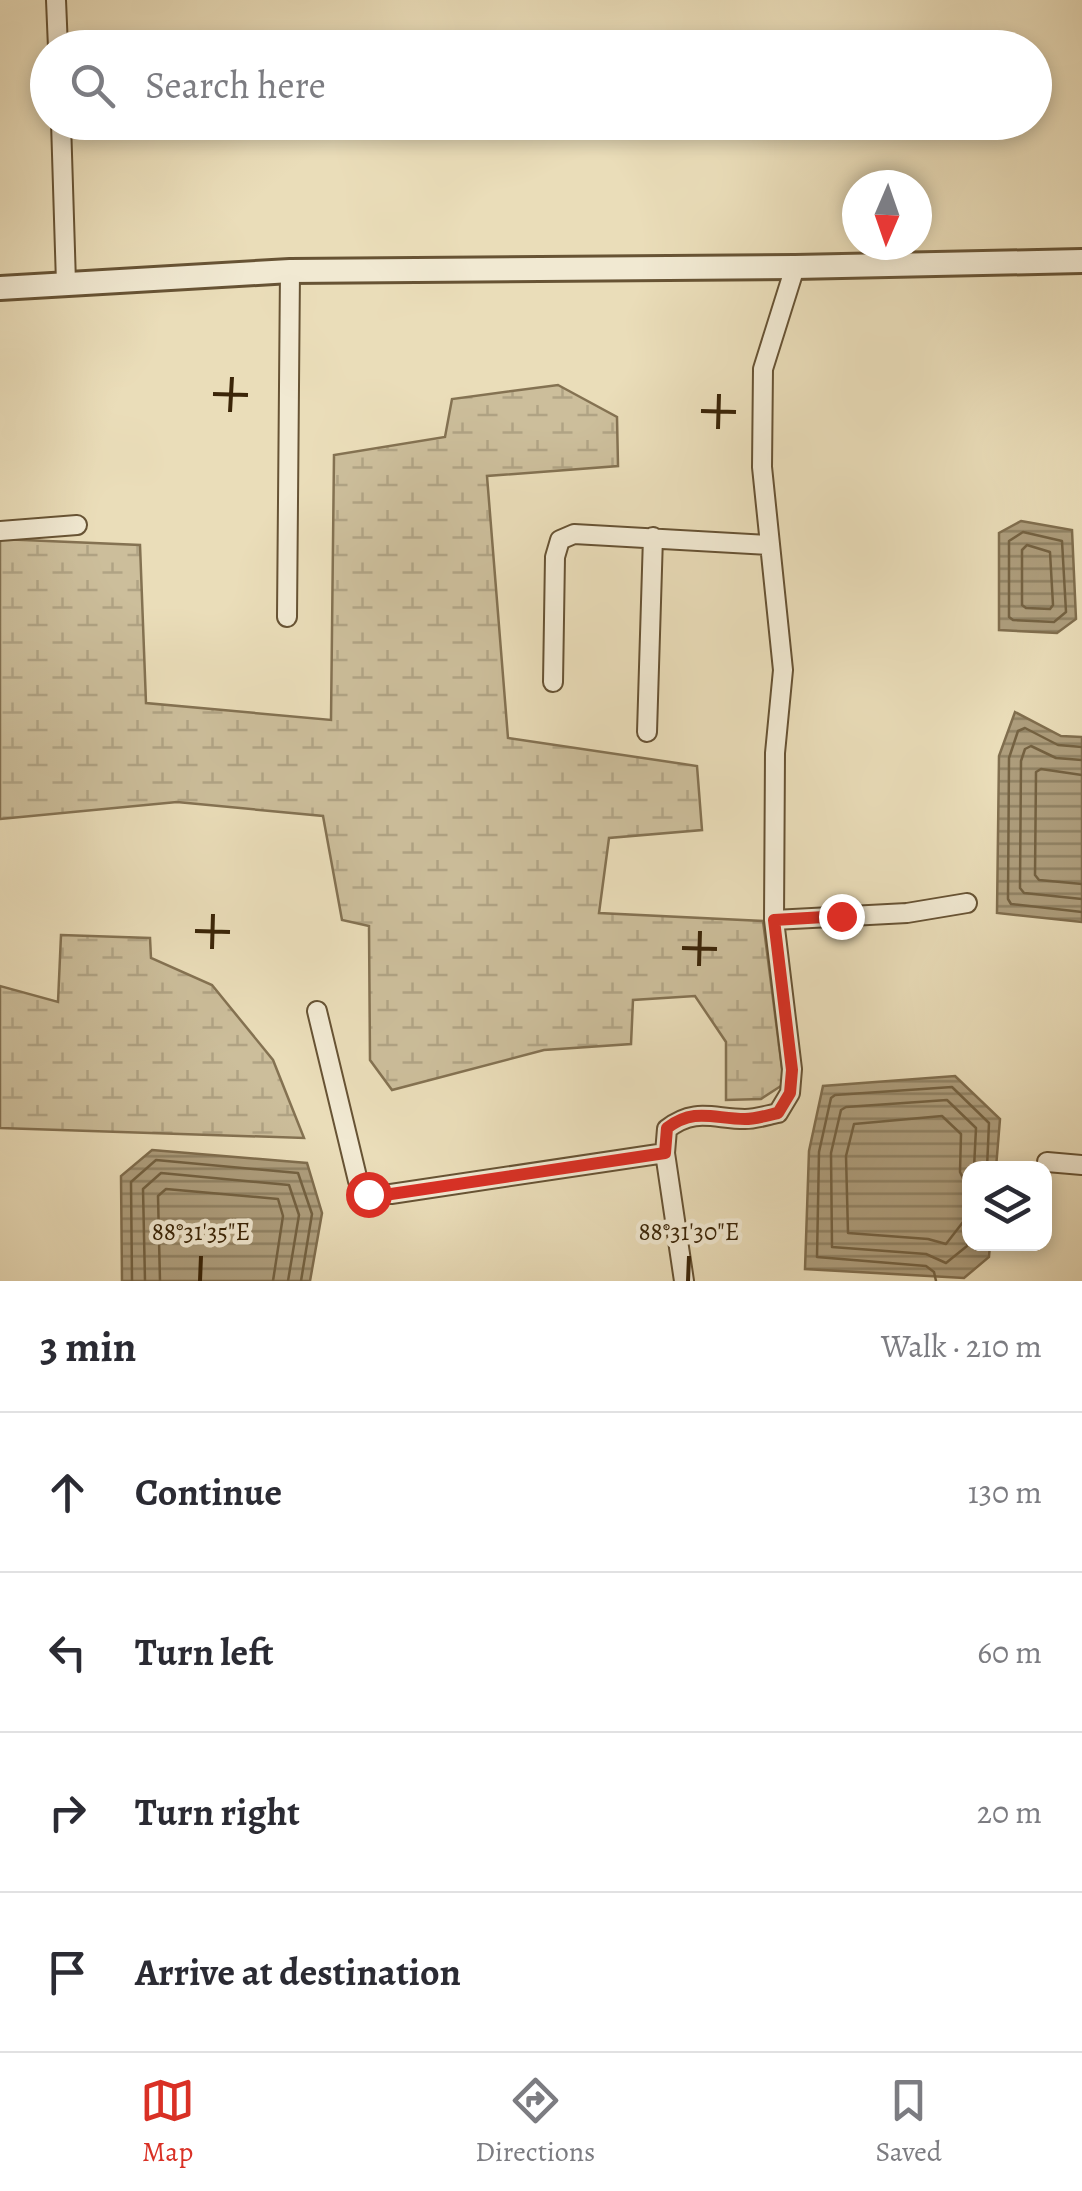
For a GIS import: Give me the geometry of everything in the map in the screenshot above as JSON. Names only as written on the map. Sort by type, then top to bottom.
[{"type":"street","points":[[56,0],[57,30]]},
{"type":"street","points":[[62,140],[66,283]]},
{"type":"street","points":[[0,288],[290,270],[1082,261]]},
{"type":"street","points":[[684,1281],[665,1153],[667,1128],[683,1116],[748,1119],[778,1113],[790,1093],[792,1070],[774,920],[776,752],[782,670],[762,467],[763,369],[795,267]]},
{"type":"street","points":[[287,617],[290,270]]},
{"type":"street","points":[[0,531],[77,525]]},
{"type":"street","points":[[553,682],[555,558],[560,540],[574,534],[770,545]]},
{"type":"street","points":[[647,732],[653,537]]},
{"type":"street","points":[[774,920],[908,913],[967,903]]},
{"type":"street","points":[[317,1011],[358,1181],[368,1194],[391,1194],[665,1153]]},
{"type":"street","points":[[1052,1162],[1082,1164]]},
{"type":"green space","points":[[558,385],[617,417],[618,466],[487,476],[508,738],[697,766],[702,830],[609,838],[599,913],[763,921],[784,1084],[761,1099],[726,1100],[726,1042],[695,996],[633,1000],[631,1044],[544,1050],[392,1090],[370,1060],[369,926],[342,920],[323,816],[177,802],[0,819],[0,539],[140,545],[146,703],[331,720],[334,455],[445,437],[452,399]]},
{"type":"green space","points":[[61,935],[150,938],[151,958],[212,985],[273,1060],[304,1138],[0,1128],[0,986],[58,1002]]},
{"type":"water","points":[[1021,521],[1072,530],[1076,619],[1057,633],[999,630],[999,533]]},
{"type":"water","points":[[1015,712],[1061,736],[1082,737],[1082,922],[997,913],[999,756]]},
{"type":"water","points":[[955,1076],[1000,1119],[997,1161],[962,1161],[962,1251],[989,1251],[989,1257],[964,1278],[805,1269],[809,1151],[823,1086]]},
{"type":"water","points":[[152,1150],[307,1163],[322,1213],[310,1281],[122,1281],[121,1176]]},
{"type":"route","points":[[368,1194],[391,1194],[665,1153],[667,1128],[683,1116],[748,1119],[778,1113],[790,1093],[792,1070],[774,920],[841,916]]}]
